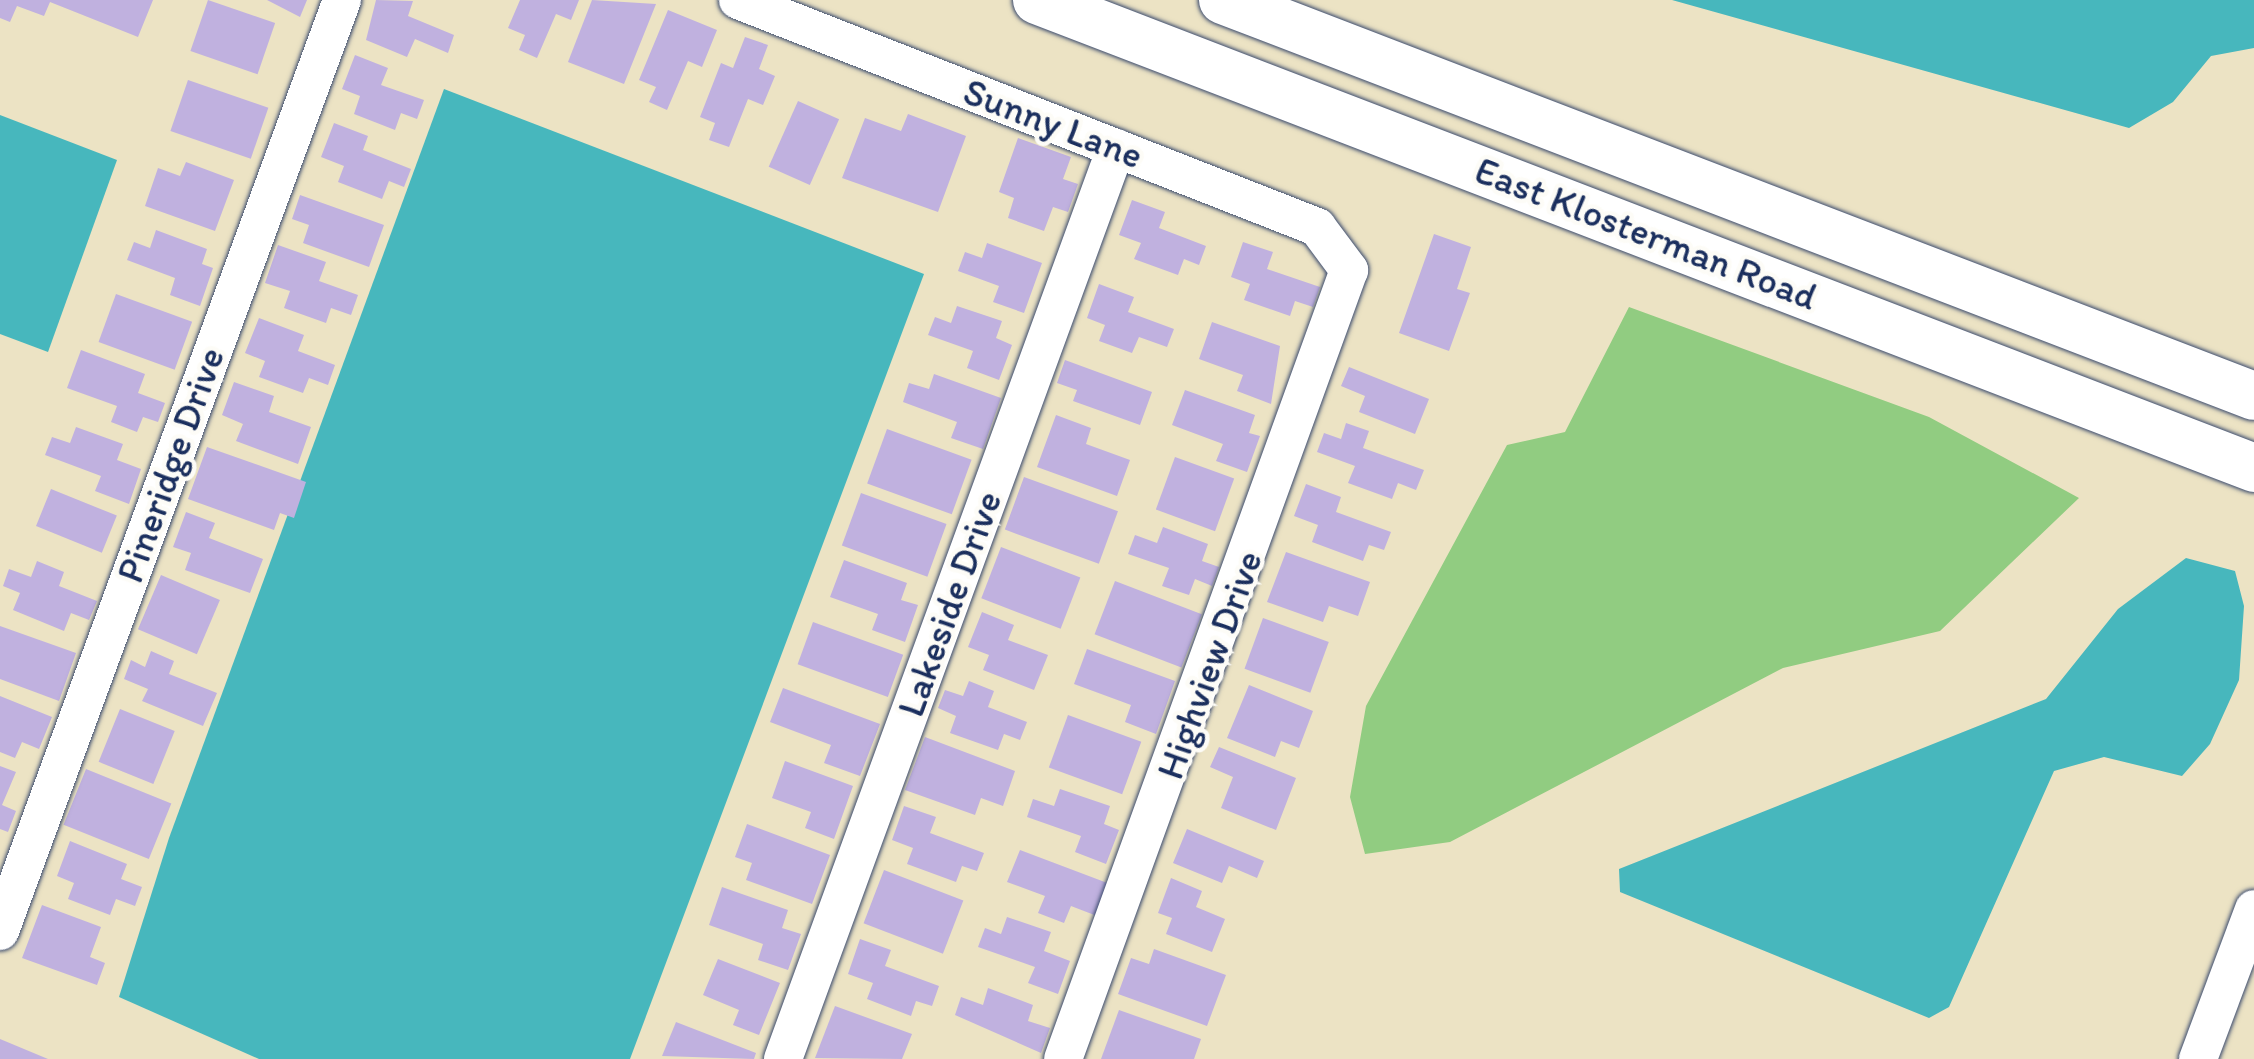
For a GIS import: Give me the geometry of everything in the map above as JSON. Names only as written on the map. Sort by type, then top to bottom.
[{"type":"main road","name":"East Klosterman Road","points":[[1037,0],[2254,468]]},
{"type":"main road","name":"East Klosterman Road","points":[[1223,0],[2254,396]]},
{"type":"street","name":"Pineridge Drive","points":[[0,931],[342,0]]},
{"type":"street","name":"Sunny Lane","points":[[738,0],[1317,226],[1350,270]]},
{"type":"street","name":"Lakeside Drive","points":[[784,1059],[1116,148]]},
{"type":"street","name":"Highview Drive","points":[[1063,1059],[1350,270]]},
{"type":"street","points":[[2198,1059],[2254,909]]},
{"type":"green space","points":[[1629,307],[1929,417],[2079,498],[1940,631],[1783,668],[1450,842],[1365,854],[1350,797],[1366,706],[1507,445],[1565,432]]},
{"type":"water","points":[[1672,0],[2254,0],[2254,48],[2211,56],[2173,102],[2129,128]]},
{"type":"water","points":[[444,89],[924,274],[630,1059],[259,1059],[119,997],[169,838]]},
{"type":"water","points":[[0,115],[117,160],[48,352],[0,334]]},
{"type":"water","points":[[2186,558],[2235,571],[2244,606],[2239,680],[2210,744],[2182,776],[2104,757],[2054,771],[1949,1007],[1929,1018],[1620,892],[1619,869],[2046,699],[2118,609]]},
{"type":"building","points":[[0,0],[153,0],[138,37],[50,2],[44,16],[17,6],[10,22],[0,18]]},
{"type":"building","points":[[208,0],[275,23],[258,74],[190,51]]},
{"type":"building","points":[[267,0],[307,0],[300,17]]},
{"type":"building","points":[[376,0],[413,1],[408,16],[454,35],[448,53],[415,39],[407,57],[366,40]]},
{"type":"building","points":[[520,0],[579,0],[571,20],[556,14],[537,58],[519,50],[525,35],[508,28]]},
{"type":"building","points":[[592,0],[656,4],[624,84],[568,62]]},
{"type":"building","points":[[668,10],[717,30],[702,67],[688,61],[667,110],[649,102],[656,87],[639,80]]},
{"type":"building","points":[[745,37],[768,45],[759,69],[775,76],[763,105],[748,99],[729,147],[709,140],[715,123],[700,117],[721,63],[733,68]]},
{"type":"building","points":[[355,55],[388,68],[381,85],[424,100],[417,119],[401,113],[395,130],[354,114],[360,96],[342,89]]},
{"type":"building","points":[[188,80],[268,108],[251,159],[170,131]]},
{"type":"building","points":[[798,101],[839,119],[810,185],[769,167]]},
{"type":"building","points":[[908,114],[966,136],[938,212],[842,178],[865,118],[901,131]]},
{"type":"building","points":[[334,123],[368,136],[363,150],[411,169],[404,187],[389,181],[382,199],[338,182],[344,166],[321,157]]},
{"type":"building","points":[[1018,138],[1071,157],[1063,179],[1078,184],[1068,212],[1053,207],[1044,231],[1008,218],[1014,198],[999,192]]},
{"type":"building","points":[[186,162],[234,180],[215,231],[145,206],[158,168],[180,176]]},
{"type":"building","points":[[300,195],[384,225],[369,267],[303,243],[309,225],[292,219]]},
{"type":"building","points":[[1132,200],[1165,212],[1159,228],[1206,246],[1199,265],[1184,259],[1178,275],[1134,259],[1141,243],[1119,235]]},
{"type":"building","points":[[156,230],[207,249],[202,264],[213,268],[200,306],[170,295],[175,278],[127,260],[134,242],[150,248]]},
{"type":"building","points":[[1434,234],[1471,247],[1457,289],[1470,293],[1449,351],[1399,333]]},
{"type":"building","points":[[1243,242],[1273,252],[1267,269],[1320,287],[1313,307],[1295,301],[1290,316],[1244,300],[1250,284],[1231,277]]},
{"type":"building","points":[[987,243],[1042,263],[1024,313],[993,302],[999,286],[958,271],[965,252],[982,258]]},
{"type":"building","points":[[278,245],[326,262],[319,281],[358,295],[351,315],[331,308],[326,323],[284,308],[290,291],[265,283]]},
{"type":"building","points":[[1099,284],[1134,297],[1128,312],[1174,329],[1167,347],[1139,337],[1132,353],[1099,341],[1105,325],[1087,318]]},
{"type":"building","points":[[116,294],[192,322],[175,370],[99,342]]},
{"type":"building","points":[[957,306],[1002,321],[996,338],[1012,345],[999,380],[967,368],[973,351],[928,335],[935,317],[951,323]]},
{"type":"building","points":[[259,318],[304,335],[298,351],[335,365],[328,385],[309,378],[303,393],[259,377],[265,361],[245,353]]},
{"type":"building","points":[[1212,322],[1280,346],[1271,404],[1237,391],[1243,375],[1199,359]]},
{"type":"building","points":[[81,350],[145,374],[138,393],[165,403],[158,422],[143,417],[137,432],[111,422],[117,406],[67,388]]},
{"type":"building","points":[[1065,360],[1152,392],[1140,425],[1073,401],[1077,390],[1057,383]]},
{"type":"building","points":[[1349,367],[1429,399],[1415,434],[1359,412],[1365,396],[1341,386]]},
{"type":"building","points":[[934,374],[1001,398],[983,449],[951,438],[957,422],[903,402],[909,383],[929,389]]},
{"type":"building","points":[[234,382],[274,396],[269,412],[311,427],[298,464],[236,441],[243,424],[222,415]]},
{"type":"building","points":[[1185,390],[1255,415],[1249,433],[1260,436],[1247,472],[1216,461],[1223,444],[1172,425]]},
{"type":"building","points":[[1056,415],[1091,428],[1086,444],[1130,460],[1117,496],[1037,467]]},
{"type":"building","points":[[1346,423],[1369,431],[1363,448],[1424,470],[1416,490],[1398,483],[1392,499],[1348,483],[1355,466],[1317,452],[1324,433],[1341,439]]},
{"type":"building","points":[[76,427],[123,444],[117,460],[141,469],[129,504],[95,491],[101,476],[45,455],[52,437],[70,443]]},
{"type":"building","points":[[887,429],[972,460],[952,514],[867,484]]},
{"type":"building","points":[[207,447],[306,482],[294,518],[280,513],[274,530],[188,499]]},
{"type":"building","points":[[1175,457],[1234,479],[1215,531],[1156,510]]},
{"type":"building","points":[[1024,477],[1118,511],[1099,564],[1005,530]]},
{"type":"building","points":[[1306,484],[1341,497],[1336,512],[1391,532],[1384,550],[1369,545],[1363,561],[1312,542],[1318,525],[1294,516]]},
{"type":"building","points":[[51,489],[117,516],[102,553],[36,526]]},
{"type":"building","points":[[861,493],[947,524],[927,577],[842,546]]},
{"type":"building","points":[[186,512],[215,523],[209,538],[263,559],[250,593],[185,570],[191,553],[173,547]]},
{"type":"building","points":[[1163,527],[1208,544],[1202,561],[1219,567],[1212,586],[1195,579],[1189,595],[1162,586],[1169,568],[1128,554],[1135,535],[1157,543]]},
{"type":"building","points":[[1001,547],[1080,577],[1061,629],[981,598]]},
{"type":"building","points":[[1286,552],[1370,582],[1358,616],[1329,606],[1323,622],[1267,602]]},
{"type":"building","points":[[844,560],[907,583],[901,600],[918,605],[905,642],[872,630],[878,614],[830,597]]},
{"type":"building","points":[[37,561],[64,572],[59,586],[97,601],[89,620],[71,613],[64,631],[13,610],[20,593],[3,586],[9,569],[31,577]]},
{"type":"building","points":[[161,575],[220,600],[197,654],[138,629]]},
{"type":"building","points":[[1115,581],[1202,614],[1181,668],[1095,634]]},
{"type":"building","points":[[982,612],[1014,625],[1008,640],[1048,655],[1034,690],[983,670],[989,655],[968,647]]},
{"type":"building","points":[[1263,618],[1329,642],[1310,693],[1245,669]]},
{"type":"building","points":[[813,622],[903,655],[888,697],[798,664]]},
{"type":"building","points":[[0,626],[76,653],[59,701],[0,679]]},
{"type":"building","points":[[1087,649],[1175,681],[1156,734],[1125,722],[1131,705],[1074,684]]},
{"type":"building","points":[[151,651],[174,661],[169,674],[217,693],[203,726],[142,701],[148,689],[124,679],[131,660],[145,667]]},
{"type":"building","points":[[969,681],[994,691],[988,707],[1027,722],[1020,740],[1004,734],[998,750],[950,733],[956,716],[938,708],[945,690],[963,696]]},
{"type":"building","points":[[1249,685],[1313,711],[1299,748],[1281,741],[1275,757],[1227,738]]},
{"type":"building","points":[[783,688],[880,724],[860,776],[824,763],[831,745],[770,722]]},
{"type":"building","points":[[0,696],[52,717],[39,749],[22,742],[15,758],[0,752]]},
{"type":"building","points":[[120,709],[175,731],[153,784],[99,762]]},
{"type":"building","points":[[1068,715],[1141,742],[1122,794],[1049,768]]},
{"type":"building","points":[[925,737],[1015,771],[1003,806],[981,798],[975,815],[905,790]]},
{"type":"building","points":[[1219,747],[1296,778],[1276,830],[1221,808],[1233,777],[1210,767]]},
{"type":"building","points":[[785,761],[853,786],[834,839],[805,828],[811,812],[772,798]]},
{"type":"building","points":[[0,766],[16,772],[2,805],[16,811],[8,832],[0,829]]},
{"type":"building","points":[[86,769],[171,803],[149,859],[64,825]]},
{"type":"building","points":[[1060,789],[1110,806],[1104,824],[1119,830],[1106,864],[1075,852],[1081,836],[1027,817],[1033,799],[1054,806]]},
{"type":"building","points":[[904,806],[936,817],[930,833],[984,853],[977,871],[962,866],[956,882],[907,864],[913,848],[892,840]]},
{"type":"building","points":[[747,824],[830,855],[812,904],[746,880],[752,863],[735,857]]},
{"type":"building","points":[[1187,829],[1264,861],[1257,878],[1229,866],[1222,883],[1173,863]]},
{"type":"building","points":[[70,841],[127,864],[121,879],[142,887],[135,906],[116,899],[110,915],[68,899],[74,883],[57,876]]},
{"type":"building","points":[[1020,850],[1110,884],[1097,916],[1071,906],[1064,923],[1038,913],[1045,896],[1007,882]]},
{"type":"building","points":[[884,870],[963,900],[943,954],[864,923]]},
{"type":"building","points":[[1171,878],[1202,891],[1196,907],[1225,919],[1212,952],[1166,934],[1172,918],[1158,913]]},
{"type":"building","points":[[722,887],[788,910],[782,928],[801,934],[788,970],[758,960],[763,944],[709,925]]},
{"type":"building","points":[[42,905],[101,927],[90,957],[105,963],[97,985],[22,958]]},
{"type":"building","points":[[1007,917],[1051,932],[1044,951],[1070,961],[1058,994],[1028,983],[1035,967],[978,947],[985,928],[1001,934]]},
{"type":"building","points":[[860,939],[891,950],[885,966],[939,986],[932,1006],[916,1001],[911,1016],[867,999],[873,983],[848,974]]},
{"type":"building","points":[[1154,949],[1226,975],[1207,1026],[1118,994],[1131,958],[1149,964]]},
{"type":"building","points":[[718,959],[780,983],[759,1035],[733,1025],[739,1010],[703,995]]},
{"type":"building","points":[[988,988],[1033,1005],[1028,1021],[1050,1028],[1041,1053],[955,1015],[961,997],[983,1005]]},
{"type":"building","points":[[835,1006],[912,1034],[902,1059],[815,1058]]},
{"type":"building","points":[[1119,1010],[1201,1039],[1194,1059],[1101,1059]]},
{"type":"building","points":[[676,1022],[756,1053],[754,1059],[662,1056]]},
{"type":"building","points":[[0,1039],[48,1059],[0,1059]]}]
